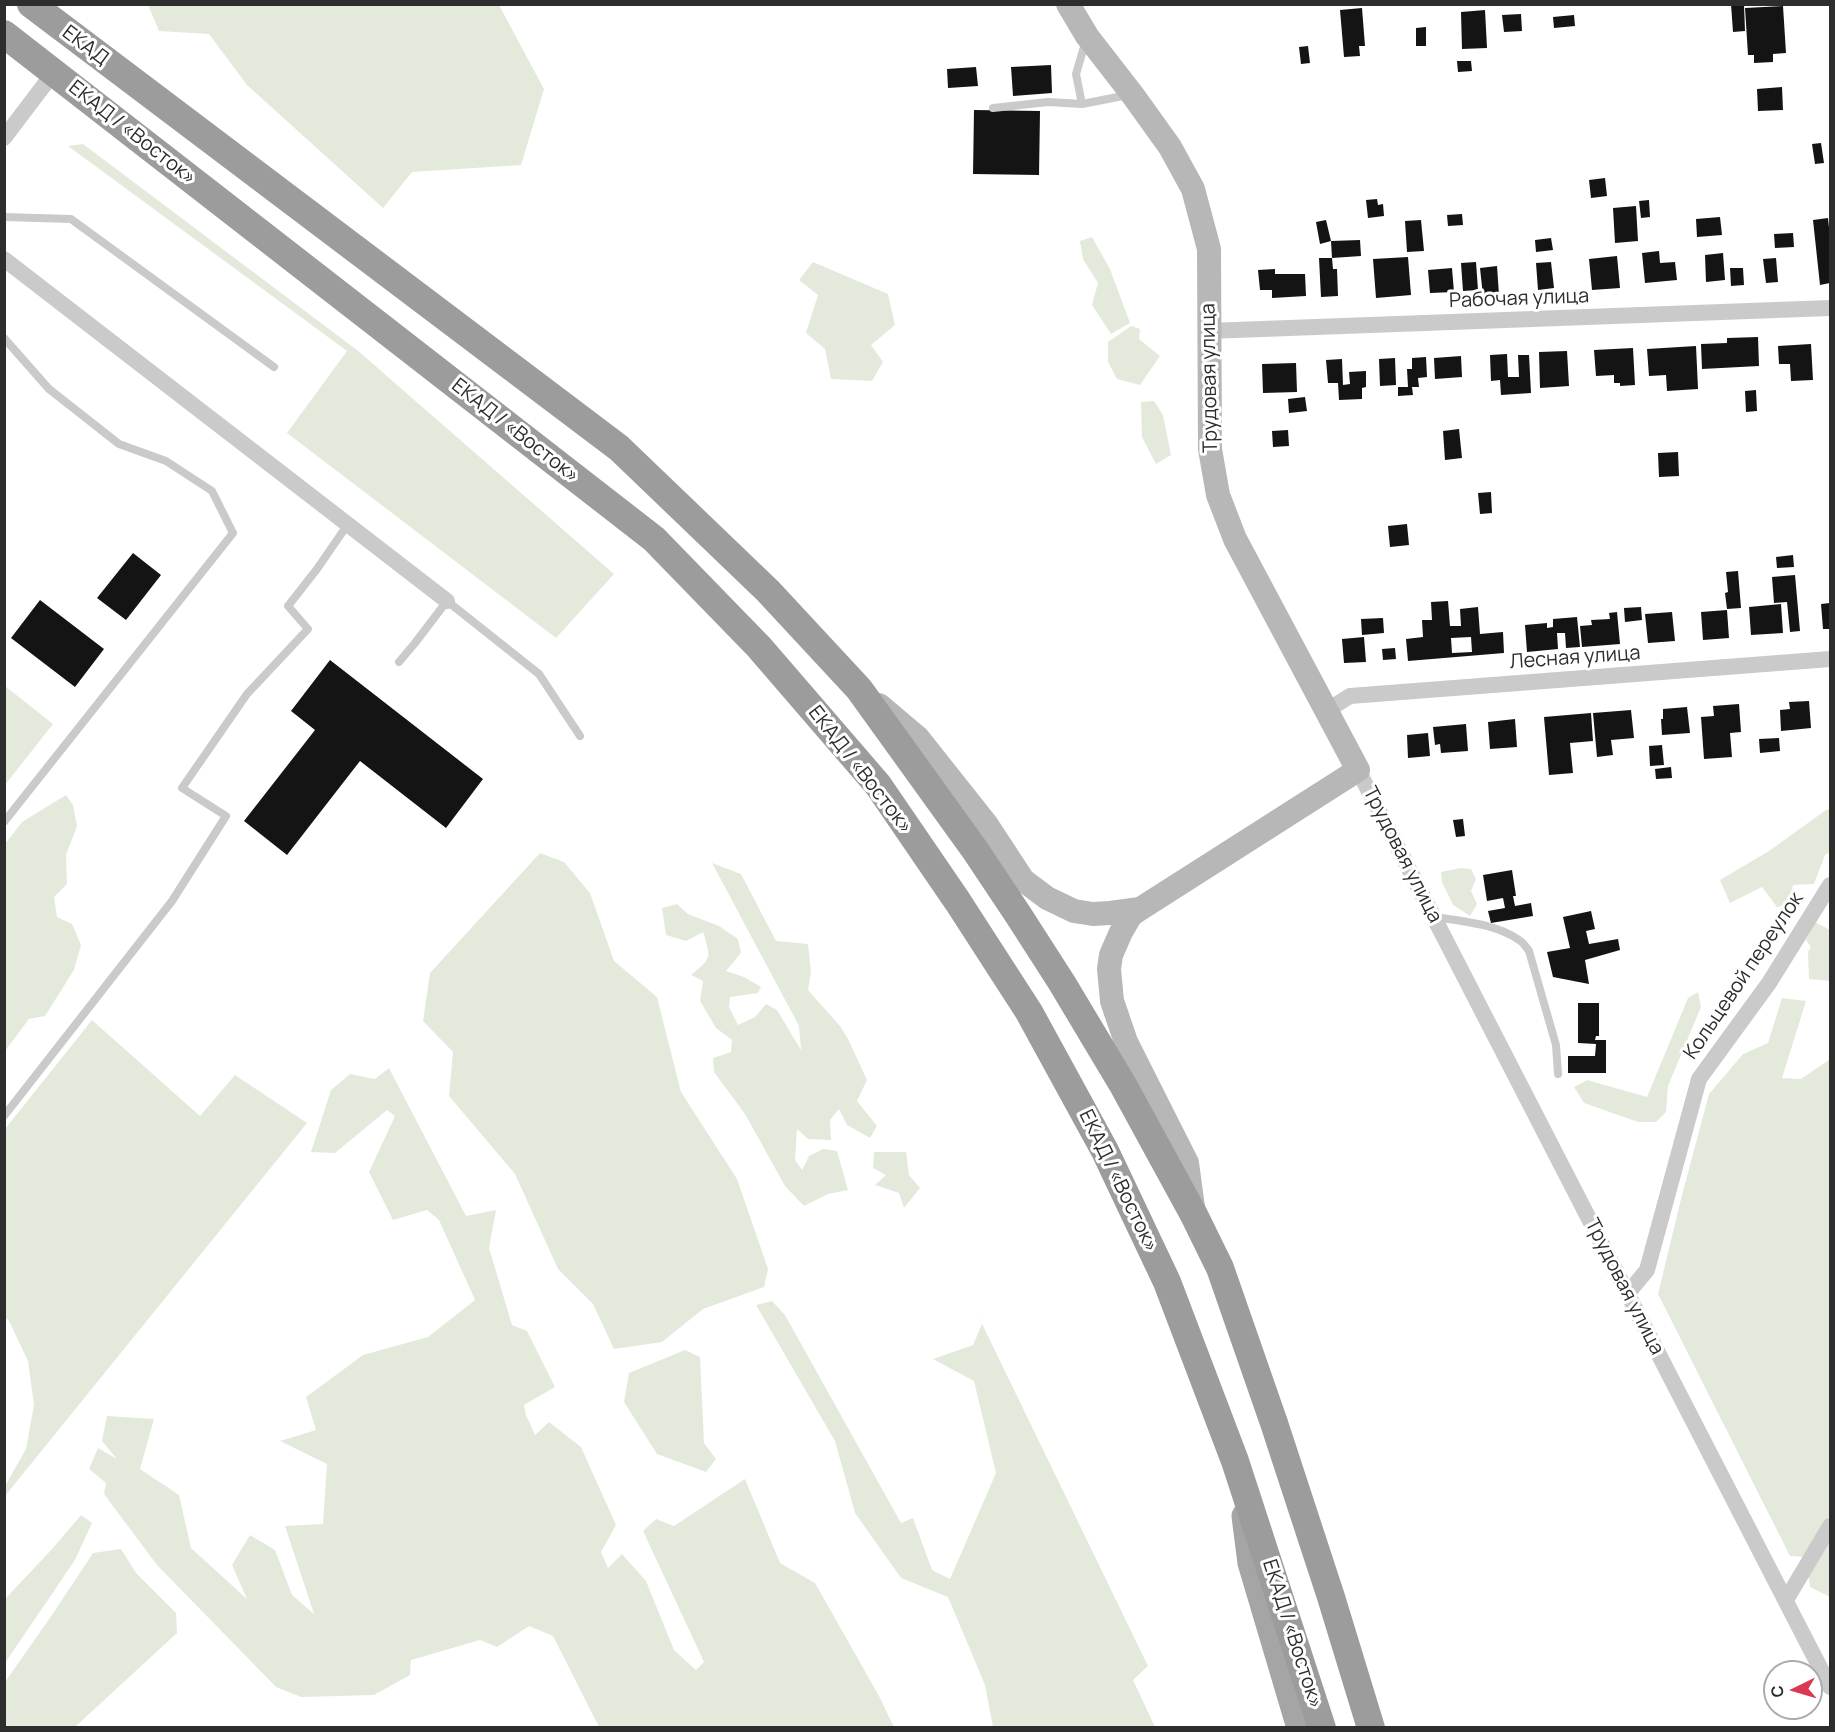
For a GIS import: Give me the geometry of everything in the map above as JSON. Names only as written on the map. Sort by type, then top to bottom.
[{"type":"highway","name":"ЕКАД","points":[[31,4],[138,87]]},
{"type":"highway","name":"ЕКАД","points":[[4,34],[54,72]]},
{"type":"highway","name":"ЕКАД / «Восток»","points":[[54,72],[654,539],[759,647],[878,785],[958,902],[1029,1012],[1105,1151],[1167,1281],[1208,1385],[1240,1476],[1322,1728]]},
{"type":"highway","name":"ЕКАД / «Восток»","points":[[138,87],[619,448],[768,591],[859,689],[975,850],[1062,983],[1123,1085],[1194,1215],[1220,1268],[1270,1412],[1345,1640],[1371,1728]]},
{"type":"highway","points":[[1345,1640],[1391,1728]]},
{"type":"main road","name":"Трудовая улица","points":[[1068,4],[1087,36],[1170,147],[1193,189],[1209,249],[1210,449],[1218,495],[1235,539],[1358,771]]},
{"type":"main road","points":[[859,689],[918,738],[987,825],[1023,880],[1047,898],[1074,911],[1092,914],[1140,909]]},
{"type":"main road","points":[[1194,1215],[1187,1162],[1126,1042],[1112,1001],[1109,977],[1111,955],[1131,915],[1358,771]]},
{"type":"main road","points":[[1240,1476],[1251,1563],[1300,1728]]},
{"type":"street","points":[[4,138],[54,72]]},
{"type":"street","points":[[4,259],[447,601]]},
{"type":"street","name":"Рабочая улица","points":[[1208,331],[1830,308]]},
{"type":"street","name":"Лесная улица","points":[[1326,711],[1350,696],[1830,659]]},
{"type":"street","name":"Трудовая улица","points":[[1358,771],[1830,1687]]},
{"type":"street","name":"Кольцевой переулок","points":[[1628,1293],[1647,1270],[1700,1079],[1769,983],[1830,885]]},
{"type":"street","points":[[1786,1600],[1830,1526]]},
{"type":"lane","points":[[1082,104],[1076,74],[1087,36]]},
{"type":"lane","points":[[993,108],[1048,102],[1082,104],[1132,94]]},
{"type":"lane","points":[[4,217],[71,219],[274,367]]},
{"type":"lane","points":[[4,338],[49,389],[119,444],[166,462],[212,491],[233,533],[4,822]]},
{"type":"lane","points":[[4,1116],[172,901],[226,816],[182,788],[247,694],[308,628],[288,606],[348,524]]},
{"type":"lane","points":[[399,662],[447,601],[539,674],[580,736]]},
{"type":"lane","points":[[1434,917],[1472,922],[1493,928],[1520,940],[1529,951],[1556,1045],[1558,1074]]},
{"type":"green space","points":[[148,5],[499,5],[544,89],[521,165],[412,172],[383,208],[247,85],[209,34],[159,31]]},
{"type":"green space","points":[[83,144],[357,350],[614,574],[556,638],[287,433],[347,351],[68,146]]},
{"type":"green space","points":[[1092,237],[1110,269],[1130,323],[1111,334],[1092,305],[1098,283],[1083,259],[1080,241]]},
{"type":"green space","points":[[813,262],[888,294],[895,325],[871,345],[883,362],[872,381],[831,379],[825,349],[806,333],[818,295],[799,280]]},
{"type":"green space","points":[[1131,326],[1140,329],[1139,339],[1160,356],[1140,385],[1117,379],[1108,362],[1108,342]]},
{"type":"green space","points":[[1154,401],[1163,415],[1171,455],[1156,464],[1142,437],[1141,402]]},
{"type":"green space","points":[[5,686],[53,724],[4,785]]},
{"type":"green space","points":[[66,795],[73,805],[77,826],[66,855],[67,884],[54,897],[57,917],[72,924],[81,945],[74,970],[45,1016],[29,1019],[5,1051],[5,844],[22,822]]},
{"type":"green space","points":[[1830,809],[1830,852],[1825,855],[1814,884],[1793,885],[1788,904],[1777,907],[1762,887],[1730,903],[1720,880],[1769,851]]},
{"type":"green space","points":[[540,853],[564,862],[590,893],[614,961],[657,997],[681,1092],[737,1179],[768,1269],[764,1287],[703,1309],[662,1342],[614,1349],[593,1304],[558,1269],[515,1174],[449,1096],[453,1052],[423,1021],[430,973]]},
{"type":"green space","points":[[712,863],[741,874],[776,941],[808,944],[811,972],[808,990],[840,1026],[867,1080],[857,1101],[877,1126],[870,1138],[847,1125],[839,1109],[830,1120],[831,1140],[808,1139],[797,1129],[795,1160],[802,1170],[809,1156],[823,1149],[837,1151],[848,1190],[828,1194],[804,1206],[785,1186],[745,1114],[714,1072],[713,1058],[731,1052],[732,1040],[716,1028],[700,1001],[703,981],[691,975],[703,965],[708,957],[703,932],[686,941],[666,935],[662,908],[677,904],[688,914],[719,926],[738,939],[741,953],[726,971],[744,977],[761,987],[758,993],[730,997],[729,1007],[738,1025],[755,1017],[766,1004],[777,1010],[801,1050],[799,1026]]},
{"type":"green space","points":[[1461,868],[1471,869],[1476,879],[1471,891],[1477,904],[1470,916],[1453,905],[1442,882],[1441,872]]},
{"type":"green space","points":[[1815,922],[1830,930],[1830,981],[1809,979],[1808,952],[1811,947],[1806,940]]},
{"type":"green space","points":[[1698,992],[1701,1007],[1668,1086],[1666,1112],[1656,1122],[1638,1122],[1584,1103],[1574,1087],[1587,1080],[1647,1097],[1688,998]]},
{"type":"green space","points":[[1782,998],[1806,1001],[1782,1078],[1801,1079],[1830,1059],[1830,1516],[1823,1529],[1830,1537],[1830,1597],[1810,1587],[1806,1557],[1790,1556],[1658,1294],[1709,1094],[1743,1054],[1768,1043]]},
{"type":"green space","points":[[92,1020],[200,1116],[235,1075],[307,1123],[5,1496],[5,1486],[26,1449],[34,1405],[28,1361],[5,1317],[5,1129]]},
{"type":"green space","points":[[389,1068],[466,1216],[496,1210],[489,1248],[512,1325],[527,1331],[555,1387],[524,1405],[526,1415],[535,1435],[549,1422],[581,1447],[616,1525],[601,1552],[608,1568],[622,1554],[646,1581],[674,1650],[696,1670],[704,1662],[643,1531],[656,1519],[674,1526],[745,1479],[780,1563],[815,1583],[894,1727],[599,1727],[553,1636],[529,1626],[497,1647],[480,1640],[411,1660],[410,1675],[374,1695],[301,1697],[276,1687],[157,1565],[104,1494],[106,1483],[89,1469],[98,1448],[117,1459],[102,1441],[107,1416],[154,1419],[140,1469],[179,1495],[191,1548],[247,1599],[232,1565],[250,1535],[275,1550],[292,1595],[314,1614],[285,1526],[323,1524],[327,1464],[280,1441],[316,1430],[306,1397],[363,1355],[428,1337],[475,1300],[439,1220],[427,1210],[393,1220],[369,1172],[395,1116],[387,1110],[335,1153],[311,1152],[331,1090],[350,1074],[375,1079]]},
{"type":"green space","points":[[874,1152],[906,1152],[909,1175],[920,1188],[904,1208],[899,1193],[875,1185],[886,1175],[873,1168]]},
{"type":"green space","points":[[954,1266],[1148,1666],[1133,1680],[1155,1727],[993,1727],[985,1685],[948,1597],[901,1578],[855,1513],[835,1441],[756,1305],[772,1301],[785,1315],[901,1523],[913,1518],[932,1570],[950,1579],[996,1473],[974,1381],[933,1359],[973,1345],[982,1324]]},
{"type":"green space","points":[[685,1350],[700,1357],[704,1443],[716,1459],[706,1472],[657,1454],[624,1402],[629,1373]]},
{"type":"green space","points":[[81,1515],[92,1523],[75,1560],[5,1663],[5,1599]]},
{"type":"green space","points":[[121,1549],[136,1573],[176,1613],[177,1633],[75,1727],[5,1727],[5,1682],[93,1553]]},
{"type":"building","points":[[1731,4],[1744,4],[1745,31],[1733,32]]},
{"type":"building","points":[[1783,6],[1786,53],[1773,54],[1773,62],[1754,63],[1754,55],[1748,55],[1745,8]]},
{"type":"building","points":[[1362,8],[1365,46],[1359,46],[1360,56],[1344,57],[1340,10]]},
{"type":"building","points":[[1485,10],[1487,48],[1462,49],[1461,12]]},
{"type":"building","points":[[1521,14],[1522,31],[1504,32],[1502,15]]},
{"type":"building","points":[[1574,15],[1575,26],[1554,28],[1553,17]]},
{"type":"building","points":[[1426,27],[1426,46],[1416,46],[1416,28]]},
{"type":"building","points":[[1308,46],[1310,63],[1301,64],[1299,47]]},
{"type":"building","points":[[1457,61],[1471,61],[1472,71],[1458,72]]},
{"type":"building","points":[[1051,65],[1052,93],[1013,96],[1011,67]]},
{"type":"building","points":[[976,67],[978,86],[948,88],[947,69]]},
{"type":"building","points":[[1782,87],[1783,110],[1758,111],[1757,89]]},
{"type":"building","points":[[974,110],[1040,111],[1039,175],[973,174]]},
{"type":"building","points":[[1821,143],[1824,163],[1815,164],[1812,144]]},
{"type":"building","points":[[1605,178],[1607,196],[1591,198],[1589,180]]},
{"type":"building","points":[[1377,199],[1378,205],[1383,204],[1384,216],[1368,218],[1366,200]]},
{"type":"building","points":[[1649,200],[1650,217],[1641,218],[1639,201]]},
{"type":"building","points":[[1636,206],[1638,241],[1615,243],[1613,208]]},
{"type":"building","points":[[1462,214],[1463,225],[1448,226],[1447,215]]},
{"type":"building","points":[[1720,217],[1722,235],[1697,237],[1696,219]]},
{"type":"building","points":[[1828,218],[1830,283],[1820,285],[1813,220]]},
{"type":"building","points":[[1326,220],[1331,241],[1320,244],[1316,222]]},
{"type":"building","points":[[1421,220],[1424,251],[1407,252],[1405,221]]},
{"type":"building","points":[[1793,233],[1794,247],[1775,248],[1774,234]]},
{"type":"building","points":[[1551,238],[1553,250],[1536,252],[1535,240]]},
{"type":"building","points":[[1360,240],[1361,256],[1332,258],[1331,241]]},
{"type":"building","points":[[1659,251],[1660,263],[1675,262],[1677,280],[1645,283],[1642,253]]},
{"type":"building","points":[[1723,253],[1725,280],[1706,282],[1705,255]]},
{"type":"building","points":[[1617,256],[1620,288],[1592,290],[1589,259]]},
{"type":"building","points":[[1408,257],[1411,295],[1376,298],[1373,259]]},
{"type":"building","points":[[1319,258],[1332,258],[1333,269],[1337,269],[1338,296],[1321,297]]},
{"type":"building","points":[[1776,258],[1778,282],[1766,283],[1763,259]]},
{"type":"building","points":[[1476,262],[1478,290],[1463,291],[1461,263]]},
{"type":"building","points":[[1551,262],[1554,288],[1538,290],[1536,263]]},
{"type":"building","points":[[1497,266],[1499,295],[1483,296],[1480,268]]},
{"type":"building","points":[[1452,268],[1454,292],[1430,293],[1428,270]]},
{"type":"building","points":[[1730,268],[1743,268],[1744,285],[1731,286]]},
{"type":"building","points":[[1275,269],[1275,274],[1305,274],[1306,296],[1272,298],[1272,290],[1260,290],[1258,270]]},
{"type":"building","points":[[1758,337],[1759,366],[1702,369],[1701,344],[1727,343],[1727,338]]},
{"type":"building","points":[[1811,344],[1813,380],[1791,381],[1790,364],[1779,364],[1778,346]]},
{"type":"building","points":[[1696,346],[1698,389],[1667,391],[1666,375],[1649,376],[1647,349]]},
{"type":"building","points":[[1633,348],[1635,385],[1620,386],[1620,383],[1614,383],[1614,375],[1596,376],[1594,350]]},
{"type":"building","points":[[1567,351],[1569,386],[1540,388],[1539,352]]},
{"type":"building","points":[[1507,354],[1508,377],[1519,377],[1518,355],[1529,355],[1531,393],[1501,395],[1500,380],[1491,381],[1490,355]]},
{"type":"building","points":[[1461,356],[1462,377],[1435,379],[1434,358]]},
{"type":"building","points":[[1426,357],[1427,377],[1418,378],[1419,387],[1412,387],[1413,395],[1398,396],[1398,387],[1408,387],[1407,369],[1412,369],[1412,358]]},
{"type":"building","points":[[1395,358],[1396,385],[1380,386],[1379,359]]},
{"type":"building","points":[[1342,359],[1343,385],[1350,384],[1349,372],[1366,371],[1366,387],[1362,388],[1362,399],[1339,400],[1338,383],[1328,383],[1326,360]]},
{"type":"building","points":[[1296,363],[1297,392],[1263,393],[1262,364]]},
{"type":"building","points":[[1756,390],[1757,411],[1746,412],[1745,391]]},
{"type":"building","points":[[1305,397],[1307,411],[1289,413],[1288,399]]},
{"type":"building","points":[[1459,429],[1462,458],[1445,460],[1443,431]]},
{"type":"building","points":[[1288,430],[1289,446],[1273,447],[1272,431]]},
{"type":"building","points":[[1678,452],[1679,476],[1659,477],[1658,453]]},
{"type":"building","points":[[1491,492],[1492,513],[1480,514],[1478,493]]},
{"type":"building","points":[[1407,524],[1409,545],[1390,547],[1388,526]]},
{"type":"building","points":[[133,553],[161,575],[126,620],[97,598]]},
{"type":"building","points":[[1793,555],[1794,567],[1777,568],[1776,557]]},
{"type":"building","points":[[1738,571],[1741,608],[1727,609],[1726,572]]},
{"type":"building","points":[[1795,575],[1800,631],[1790,632],[1787,602],[1774,603],[1772,577]]},
{"type":"building","points":[[40,600],[104,649],[75,687],[11,638]]},
{"type":"building","points":[[1448,601],[1450,626],[1461,626],[1460,609],[1478,607],[1480,634],[1503,632],[1504,653],[1408,661],[1406,639],[1423,637],[1422,620],[1432,620],[1431,602]],"holes":[[[1471,637],[1472,652],[1452,653],[1451,638]]]},
{"type":"building","points":[[1830,603],[1830,629],[1823,629],[1821,604]]},
{"type":"building","points":[[1781,604],[1783,633],[1751,635],[1749,607]]},
{"type":"building","points":[[1641,607],[1642,620],[1625,622],[1624,608]]},
{"type":"building","points":[[1727,610],[1729,638],[1703,640],[1701,612]]},
{"type":"building","points":[[1617,612],[1620,644],[1582,647],[1580,626],[1592,625],[1591,620],[1610,619],[1609,613]]},
{"type":"building","points":[[1672,612],[1675,641],[1648,643],[1645,614]]},
{"type":"building","points":[[1577,617],[1580,647],[1566,648],[1565,633],[1557,633],[1558,649],[1527,652],[1525,625],[1547,623],[1547,628],[1553,627],[1553,619]]},
{"type":"building","points":[[1383,618],[1384,633],[1362,635],[1361,619]]},
{"type":"building","points":[[1364,637],[1366,662],[1344,663],[1342,639]]},
{"type":"building","points":[[1395,648],[1396,659],[1383,660],[1382,649]]},
{"type":"building","points":[[330,660],[483,779],[446,828],[360,761],[287,855],[244,821],[315,730],[291,711]]},
{"type":"building","points":[[1809,701],[1811,728],[1781,731],[1780,710],[1790,709],[1789,702]]},
{"type":"building","points":[[1739,704],[1741,732],[1730,733],[1732,757],[1704,759],[1701,717],[1714,716],[1713,706]]},
{"type":"building","points":[[1687,707],[1690,733],[1662,735],[1663,709]]},
{"type":"building","points":[[1631,710],[1634,738],[1611,740],[1613,755],[1597,757],[1593,713]]},
{"type":"building","points":[[1591,713],[1593,741],[1570,743],[1573,773],[1549,775],[1544,717]]},
{"type":"building","points":[[1515,719],[1517,747],[1490,749],[1488,722]]},
{"type":"building","points":[[1466,724],[1468,751],[1441,753],[1440,744],[1435,745],[1433,727]]},
{"type":"building","points":[[1428,733],[1430,756],[1408,758],[1407,735]]},
{"type":"building","points":[[1779,738],[1780,751],[1760,753],[1759,739]]},
{"type":"building","points":[[1662,745],[1664,765],[1650,766],[1649,746]]},
{"type":"building","points":[[1671,767],[1672,778],[1656,779],[1655,769]]},
{"type":"building","points":[[1463,819],[1465,836],[1456,837],[1453,820]]},
{"type":"building","points":[[1512,870],[1516,896],[1513,896],[1515,906],[1531,903],[1533,916],[1491,923],[1488,911],[1505,908],[1503,898],[1487,901],[1483,875]]},
{"type":"building","points":[[1591,911],[1595,929],[1586,931],[1589,944],[1618,939],[1620,950],[1585,960],[1589,984],[1553,977],[1547,952],[1570,948],[1563,917]]},
{"type":"building","points":[[1578,1003],[1599,1003],[1599,1036],[1596,1036],[1595,1040],[1606,1040],[1606,1073],[1568,1073],[1568,1056],[1595,1056],[1596,1044],[1578,1043]]}]
